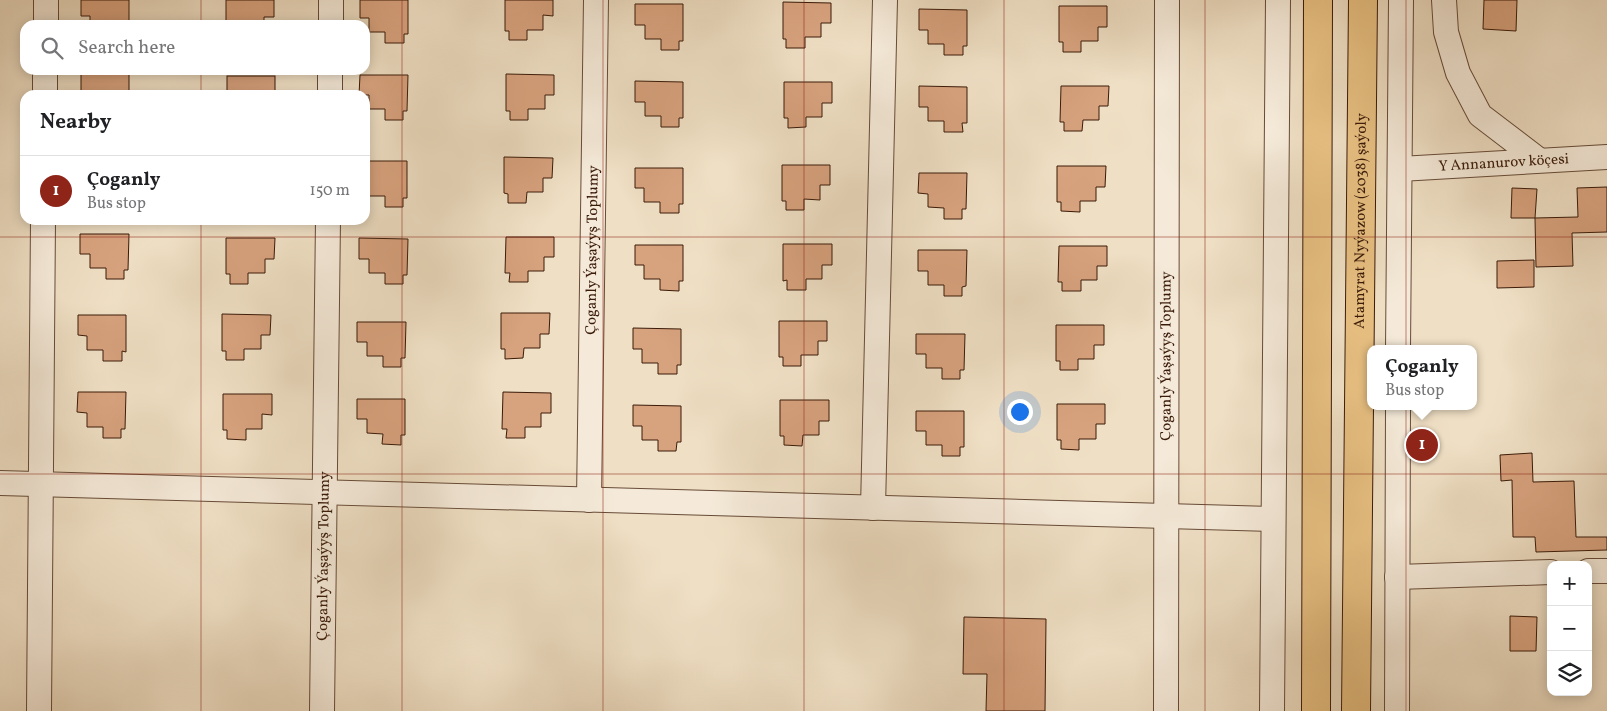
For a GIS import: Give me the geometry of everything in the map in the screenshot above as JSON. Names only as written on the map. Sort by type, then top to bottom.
[{"type":"main road","points":[[1316,711],[1318,0]]},
{"type":"main road","name":"Atamyrat Nyýazow (2038) şaýoly","points":[[1356,711],[1363,0]]},
{"type":"street","points":[[46,0],[46,20]]},
{"type":"street","points":[[331,20],[332,0]]},
{"type":"street","name":"Çoganly Ýaşaýyş Toplumy","points":[[588,500],[596,0]]},
{"type":"street","points":[[873,508],[885,0]]},
{"type":"street","name":"Çoganly Ýaşaýyş Toplumy","points":[[1166,711],[1168,0]]},
{"type":"street","points":[[1272,711],[1278,0]]},
{"type":"street","points":[[1398,345],[1400,0]]},
{"type":"street","points":[[1444,0],[1446,32],[1458,73],[1480,114],[1539,160]]},
{"type":"street","points":[[45,75],[45,90]]},
{"type":"street","points":[[330,75],[330,90]]},
{"type":"street","name":"Y Annanurov köçesi","points":[[1400,169],[1607,157]]},
{"type":"street","points":[[39,711],[43,225]]},
{"type":"street","name":"Çoganly Ýaşaýyş Toplumy","points":[[322,711],[328,225]]},
{"type":"street","points":[[1397,711],[1398,410]]},
{"type":"street","points":[[0,483],[1273,519]]},
{"type":"street","points":[[1592,571],[1607,571]]},
{"type":"street","points":[[1397,577],[1547,572]]},
{"type":"building","points":[[81,0],[129,0],[129,20],[90,20],[90,16],[81,16]]},
{"type":"building","points":[[226,0],[274,0],[274,17],[264,17],[264,20],[226,20]]},
{"type":"building","points":[[360,0],[408,0],[408,34],[404,34],[404,43],[385,43],[385,32],[370,32],[369,18],[360,18]]},
{"type":"building","points":[[505,0],[553,0],[553,16],[543,15],[543,30],[527,30],[527,40],[509,40],[509,31],[505,31]]},
{"type":"building","points":[[1484,0],[1517,0],[1516,31],[1483,29]]},
{"type":"building","points":[[783,2],[831,3],[831,23],[821,23],[821,37],[805,37],[805,48],[786,48],[786,39],[783,39]]},
{"type":"building","points":[[635,4],[683,4],[683,41],[679,41],[679,50],[661,50],[661,39],[645,39],[645,25],[635,25]]},
{"type":"building","points":[[1059,6],[1107,6],[1107,27],[1098,27],[1098,41],[1081,41],[1081,52],[1063,52],[1063,42],[1059,42]]},
{"type":"building","points":[[919,9],[967,10],[967,46],[963,46],[963,55],[944,55],[944,44],[928,44],[928,30],[919,30]]},
{"type":"building","points":[[506,74],[554,75],[554,95],[545,95],[545,109],[528,109],[528,120],[510,120],[510,111],[506,111]]},
{"type":"building","points":[[81,75],[129,75],[129,90],[81,90]]},
{"type":"building","points":[[360,75],[408,75],[407,111],[403,111],[403,120],[385,120],[385,109],[370,109],[370,90],[359,90]]},
{"type":"building","points":[[227,76],[275,76],[275,90],[227,90]]},
{"type":"building","points":[[635,81],[683,82],[683,118],[679,118],[679,127],[661,127],[661,116],[645,116],[645,102],[635,102]]},
{"type":"building","points":[[784,82],[832,82],[832,103],[822,103],[822,117],[806,117],[806,127],[788,128],[788,118],[784,118]]},
{"type":"building","points":[[919,86],[967,87],[967,123],[962,123],[963,132],[944,132],[944,121],[928,121],[928,107],[919,107]]},
{"type":"building","points":[[1061,86],[1109,86],[1108,106],[1099,106],[1099,120],[1083,120],[1082,131],[1064,131],[1064,122],[1060,122]]},
{"type":"building","points":[[504,157],[553,158],[552,178],[543,178],[543,192],[527,192],[526,203],[508,203],[508,194],[504,193]]},
{"type":"building","points":[[370,161],[407,161],[407,198],[403,198],[403,207],[385,207],[385,196],[370,196]]},
{"type":"building","points":[[782,165],[830,165],[830,185],[820,185],[820,200],[804,199],[804,210],[786,210],[786,201],[782,201]]},
{"type":"building","points":[[1057,166],[1106,166],[1105,187],[1096,187],[1096,201],[1080,201],[1080,212],[1061,211],[1061,202],[1057,202]]},
{"type":"building","points":[[635,168],[683,168],[683,204],[679,204],[679,213],[660,213],[660,202],[644,202],[644,188],[635,188]]},
{"type":"building","points":[[919,173],[967,173],[966,209],[962,209],[962,219],[944,219],[944,208],[928,207],[928,194],[918,193]]},
{"type":"building","points":[[1607,187],[1607,232],[1572,233],[1573,266],[1536,267],[1535,218],[1578,217],[1577,188]]},
{"type":"building","points":[[1512,188],[1537,189],[1535,218],[1511,218]]},
{"type":"building","points":[[80,234],[129,234],[128,270],[124,270],[124,279],[106,279],[106,268],[90,268],[90,254],[80,254]]},
{"type":"building","points":[[506,237],[554,237],[554,257],[544,257],[544,271],[528,271],[528,282],[509,282],[510,273],[505,273]]},
{"type":"building","points":[[226,238],[275,238],[274,259],[265,259],[265,273],[248,273],[248,284],[230,284],[230,274],[226,274]]},
{"type":"building","points":[[359,238],[408,239],[407,275],[403,275],[403,284],[385,284],[385,273],[369,273],[369,259],[359,259]]},
{"type":"building","points":[[783,244],[832,244],[832,265],[822,265],[822,279],[806,279],[806,290],[787,290],[787,280],[783,281]]},
{"type":"building","points":[[635,245],[683,245],[683,281],[679,281],[679,291],[660,290],[660,279],[644,279],[644,265],[635,265]]},
{"type":"building","points":[[1059,246],[1107,246],[1107,266],[1097,266],[1097,280],[1081,280],[1081,291],[1062,291],[1062,282],[1058,282]]},
{"type":"building","points":[[918,250],[967,250],[966,286],[962,287],[962,296],[944,296],[944,285],[928,285],[928,271],[918,271]]},
{"type":"building","points":[[1534,260],[1534,287],[1497,288],[1497,261]]},
{"type":"building","points":[[501,313],[550,313],[549,334],[540,334],[540,348],[524,348],[523,358],[505,359],[505,349],[501,349]]},
{"type":"building","points":[[222,314],[271,315],[270,335],[261,335],[261,349],[244,349],[244,360],[226,360],[226,351],[222,351]]},
{"type":"building","points":[[78,315],[126,315],[126,352],[122,351],[122,361],[103,361],[103,350],[87,350],[87,336],[78,335]]},
{"type":"building","points":[[779,321],[827,321],[827,341],[818,341],[818,355],[801,355],[801,366],[783,366],[783,357],[779,357]]},
{"type":"building","points":[[357,322],[406,322],[405,358],[401,358],[401,367],[383,367],[383,356],[367,356],[367,342],[357,342]]},
{"type":"building","points":[[1056,325],[1104,325],[1104,345],[1094,345],[1094,359],[1078,359],[1078,370],[1060,370],[1060,361],[1056,361]]},
{"type":"building","points":[[633,328],[681,329],[681,365],[677,365],[677,374],[658,374],[658,363],[642,363],[642,349],[633,349]]},
{"type":"building","points":[[916,334],[965,334],[964,370],[960,370],[960,379],[942,379],[942,368],[926,368],[926,354],[916,354]]},
{"type":"building","points":[[78,392],[126,392],[125,429],[121,429],[121,438],[103,438],[103,427],[87,427],[87,413],[77,412]]},
{"type":"building","points":[[503,392],[551,393],[551,413],[541,413],[541,427],[525,427],[525,438],[506,438],[507,429],[502,429]]},
{"type":"building","points":[[223,394],[272,394],[272,415],[262,414],[262,429],[246,429],[246,440],[227,439],[227,430],[223,430]]},
{"type":"building","points":[[357,399],[405,399],[405,435],[401,435],[401,445],[382,444],[383,434],[367,433],[367,419],[357,419]]},
{"type":"building","points":[[780,400],[829,400],[829,421],[819,421],[819,435],[803,435],[802,446],[784,445],[784,436],[780,436]]},
{"type":"building","points":[[1057,404],[1105,404],[1105,424],[1096,424],[1096,439],[1079,439],[1079,450],[1061,449],[1061,440],[1057,440]]},
{"type":"building","points":[[633,405],[681,406],[681,442],[677,442],[676,451],[658,451],[658,440],[642,440],[642,426],[633,426]]},
{"type":"building","points":[[916,411],[964,411],[964,447],[960,447],[960,456],[942,456],[942,445],[926,445],[926,431],[916,431]]},
{"type":"building","points":[[1532,453],[1533,482],[1574,481],[1576,537],[1607,537],[1607,550],[1536,552],[1535,537],[1513,537],[1512,480],[1501,481],[1500,455]]},
{"type":"building","points":[[1510,616],[1537,617],[1536,651],[1510,651]]},
{"type":"building","points":[[964,617],[1046,619],[1045,711],[986,711],[987,674],[963,674]]},
{"type":"place","name":"Çoganly","points":[[1422,445]]}]
